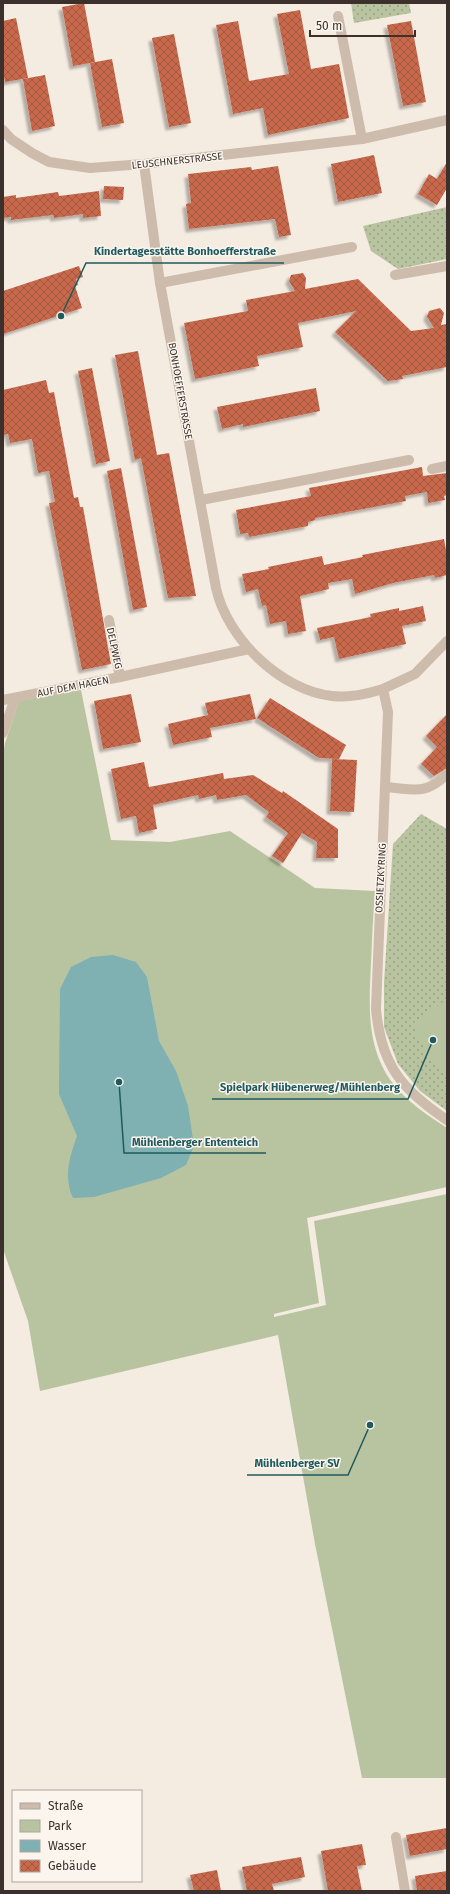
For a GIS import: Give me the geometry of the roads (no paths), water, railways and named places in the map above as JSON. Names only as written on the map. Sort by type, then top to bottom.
[{"type":"street","points":[[338,16],[362,139]]},
{"type":"street","name":"LEUSCHNERSTRASSE","points":[[3,130],[22,146],[50,162],[90,168],[144,164],[362,139],[447,120]]},
{"type":"street","name":"BONHOEFFERSTRASSE","points":[[144,164],[160,282],[218,596],[229,623],[249,649],[286,679],[310,691],[332,696],[357,696],[383,689]]},
{"type":"street","points":[[160,282],[352,247]]},
{"type":"street","points":[[395,275],[447,266]]},
{"type":"street","points":[[201,500],[409,460]]},
{"type":"street","points":[[432,469],[447,466]]},
{"type":"street","name":"DELPWEG","points":[[109,620],[120,677]]},
{"type":"street","points":[[383,689],[415,674],[447,641]]},
{"type":"street","name":"AUF DEM HAGEN","points":[[3,700],[131,675],[249,649]]},
{"type":"street","name":"OSSIETZKYRING","points":[[383,689],[388,712],[376,968],[377,1028],[382,1048],[398,1078],[424,1105],[447,1120]]},
{"type":"street","points":[[3,733],[14,698]]},
{"type":"street","points":[[385,787],[426,790],[438,783],[447,774]]},
{"type":"street","points":[[396,1837],[405,1891]]},
{"type":"water","points":[[113,955],[136,962],[147,977],[159,1041],[176,1071],[188,1106],[194,1146],[186,1165],[161,1178],[94,1197],[73,1198],[68,1182],[68,1174],[70,1159],[77,1136],[59,1094],[60,989],[71,967],[91,957]]},
{"type":"place","name":"Kindertagesstätte Bonhoefferstraße","points":[[61,316]]},
{"type":"place","name":"Spielpark Hübenerweg/Mühlenberg","points":[[433,1040]]},
{"type":"place","name":"Mühlenberger Ententeich","points":[[119,1082]]},
{"type":"place","name":"Mühlenberger SV","points":[[370,1425]]}]
